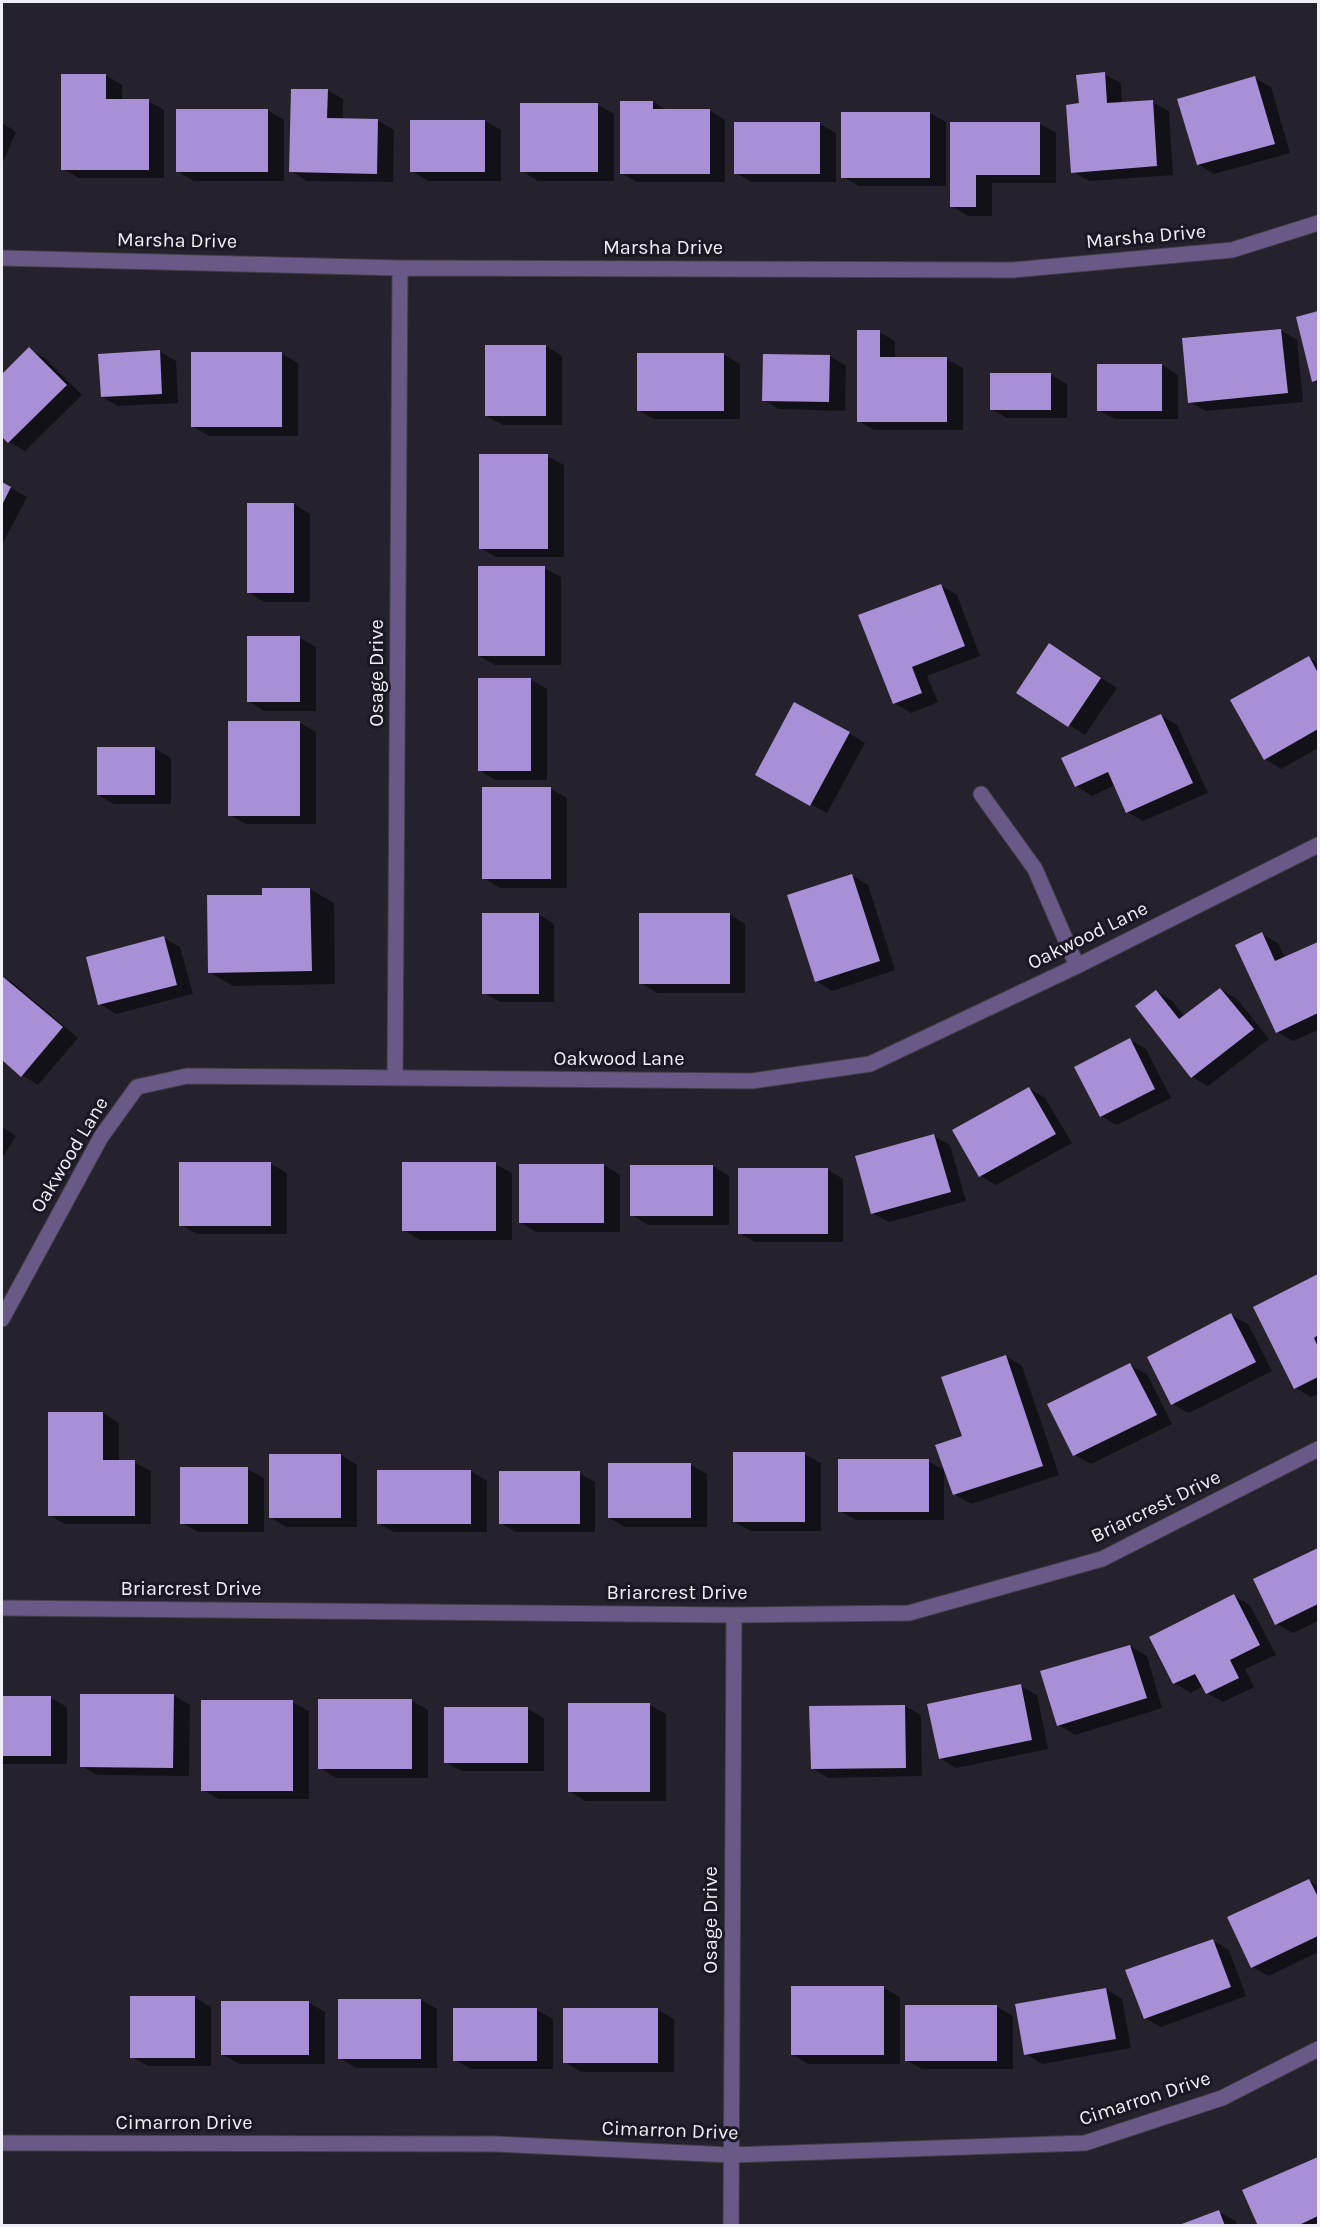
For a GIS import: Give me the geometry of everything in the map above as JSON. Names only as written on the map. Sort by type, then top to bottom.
[{"type":"street","name":"Marsha Drive","points":[[2,258],[400,268],[1013,270],[1232,250],[1318,224]]},
{"type":"street","name":"Osage Drive","points":[[395,1078],[400,268]]},
{"type":"street","points":[[981,794],[1035,869],[1077,966]]},
{"type":"street","name":"Oakwood Lane","points":[[2,1319],[101,1137],[137,1088],[187,1076],[752,1081],[870,1065],[1077,966],[1318,845]]},
{"type":"street","name":"Briarcrest Drive","points":[[2,1608],[734,1615],[909,1613],[1102,1559],[1318,1449]]},
{"type":"street","name":"Osage Drive","points":[[731,2226],[734,1615]]},
{"type":"street","name":"Cimarron Drive","points":[[2,2143],[495,2144],[731,2155],[1085,2143],[1222,2098],[1318,2049]]},
{"type":"building","points":[[1105,72],[1107,103],[1153,100],[1157,166],[1071,173],[1066,105],[1079,103],[1076,75]]},
{"type":"building","points":[[61,74],[106,74],[106,99],[149,99],[149,170],[61,170]]},
{"type":"building","points":[[1255,76],[1275,144],[1197,165],[1177,99]]},
{"type":"building","points":[[291,89],[328,89],[327,118],[378,119],[377,174],[289,172]]},
{"type":"building","points":[[620,101],[653,101],[653,109],[710,109],[710,174],[620,174]]},
{"type":"building","points":[[520,103],[598,103],[598,172],[520,172]]},
{"type":"building","points":[[176,109],[268,109],[268,172],[176,172]]},
{"type":"building","points":[[841,112],[930,112],[930,178],[841,178]]},
{"type":"building","points":[[410,120],[485,120],[485,172],[410,172]]},
{"type":"building","points":[[734,122],[820,122],[820,174],[734,174]]},
{"type":"building","points":[[950,122],[1040,122],[1040,175],[976,175],[976,207],[950,207]]},
{"type":"building","points":[[1318,311],[1318,380],[1312,382],[1296,317]]},
{"type":"building","points":[[1281,329],[1288,393],[1188,403],[1182,338]]},
{"type":"building","points":[[857,330],[880,330],[880,357],[947,357],[947,422],[857,422]]},
{"type":"building","points":[[485,345],[546,345],[546,416],[485,416]]},
{"type":"building","points":[[29,347],[67,385],[8,443],[2,437],[2,374]]},
{"type":"building","points":[[160,350],[162,394],[101,397],[98,354]]},
{"type":"building","points":[[191,352],[282,352],[282,427],[191,427]]},
{"type":"building","points":[[637,353],[724,353],[724,411],[637,411]]},
{"type":"building","points":[[763,354],[830,355],[829,402],[762,401]]},
{"type":"building","points":[[1097,364],[1162,364],[1162,411],[1097,411]]},
{"type":"building","points":[[990,373],[1051,373],[1051,410],[990,410]]},
{"type":"building","points":[[479,454],[548,454],[548,549],[479,549]]},
{"type":"building","points":[[2,482],[11,487],[2,505]]},
{"type":"building","points":[[247,503],[294,503],[294,593],[247,593]]},
{"type":"building","points":[[478,566],[545,566],[545,656],[478,656]]},
{"type":"building","points":[[941,584],[965,646],[912,667],[922,693],[893,704],[858,615]]},
{"type":"building","points":[[247,636],[300,636],[300,702],[247,702]]},
{"type":"building","points":[[1049,643],[1101,678],[1068,727],[1016,693]]},
{"type":"building","points":[[1309,656],[1318,673],[1318,729],[1264,760],[1230,700]]},
{"type":"building","points":[[478,678],[531,678],[531,771],[478,771]]},
{"type":"building","points":[[794,702],[850,732],[810,806],[755,775]]},
{"type":"building","points":[[1161,714],[1193,783],[1126,813],[1108,772],[1075,787],[1061,758]]},
{"type":"building","points":[[228,721],[300,721],[300,816],[228,816]]},
{"type":"building","points":[[97,747],[155,747],[155,795],[97,795]]},
{"type":"building","points":[[482,787],[551,787],[551,879],[482,879]]},
{"type":"building","points":[[852,874],[880,961],[815,982],[787,895]]},
{"type":"building","points":[[262,888],[310,888],[312,971],[208,973],[207,895],[262,895]]},
{"type":"building","points":[[482,913],[539,913],[539,994],[482,994]]},
{"type":"building","points":[[639,913],[730,913],[730,984],[639,984]]},
{"type":"building","points":[[1262,932],[1275,961],[1318,942],[1318,1013],[1276,1033],[1235,945]]},
{"type":"building","points":[[164,936],[177,985],[98,1005],[86,957]]},
{"type":"building","points":[[2,976],[63,1027],[21,1077],[2,1060]]},
{"type":"building","points":[[1220,988],[1254,1029],[1191,1078],[1135,1006],[1156,990],[1179,1019]]},
{"type":"building","points":[[1130,1038],[1155,1089],[1100,1117],[1074,1067]]},
{"type":"building","points":[[1029,1087],[1056,1134],[979,1177],[952,1130]]},
{"type":"building","points":[[934,1134],[951,1192],[871,1214],[855,1156]]},
{"type":"building","points":[[179,1162],[271,1162],[271,1226],[179,1226]]},
{"type":"building","points":[[402,1162],[496,1162],[496,1231],[402,1231]]},
{"type":"building","points":[[519,1164],[604,1164],[604,1223],[519,1223]]},
{"type":"building","points":[[630,1165],[713,1165],[713,1216],[630,1216]]},
{"type":"building","points":[[738,1168],[828,1168],[828,1234],[738,1234]]},
{"type":"building","points":[[1318,1274],[1318,1335],[1314,1338],[1318,1347],[1318,1377],[1294,1389],[1253,1307]]},
{"type":"building","points":[[1231,1313],[1256,1362],[1171,1405],[1147,1357]]},
{"type":"building","points":[[1006,1355],[1043,1466],[953,1495],[935,1445],[962,1436],[941,1377]]},
{"type":"building","points":[[1130,1363],[1157,1415],[1073,1456],[1047,1404]]},
{"type":"building","points":[[48,1412],[103,1412],[103,1460],[135,1460],[135,1516],[48,1516]]},
{"type":"building","points":[[733,1452],[805,1452],[805,1522],[733,1522]]},
{"type":"building","points":[[269,1454],[341,1454],[341,1518],[269,1518]]},
{"type":"building","points":[[838,1459],[929,1459],[929,1512],[838,1512]]},
{"type":"building","points":[[608,1463],[691,1463],[691,1518],[608,1518]]},
{"type":"building","points":[[180,1467],[248,1467],[248,1524],[180,1524]]},
{"type":"building","points":[[377,1470],[471,1470],[471,1524],[377,1524]]},
{"type":"building","points":[[499,1471],[580,1471],[580,1524],[499,1524]]},
{"type":"building","points":[[1318,1548],[1318,1604],[1275,1625],[1253,1579]]},
{"type":"building","points":[[1234,1594],[1260,1645],[1230,1660],[1239,1678],[1206,1694],[1195,1674],[1173,1684],[1149,1637]]},
{"type":"building","points":[[1130,1645],[1147,1698],[1057,1726],[1040,1671]]},
{"type":"building","points":[[1021,1684],[1032,1740],[939,1759],[927,1704]]},
{"type":"building","points":[[80,1694],[174,1694],[173,1768],[80,1767]]},
{"type":"building","points":[[2,1696],[51,1696],[51,1756],[2,1756]]},
{"type":"building","points":[[318,1699],[412,1699],[412,1769],[318,1769]]},
{"type":"building","points":[[201,1700],[293,1700],[293,1791],[201,1791]]},
{"type":"building","points":[[568,1703],[650,1703],[650,1792],[568,1792]]},
{"type":"building","points":[[905,1705],[906,1768],[811,1769],[809,1706]]},
{"type":"building","points":[[444,1707],[528,1707],[528,1763],[444,1763]]},
{"type":"building","points":[[1309,1879],[1318,1897],[1318,1936],[1251,1968],[1227,1917]]},
{"type":"building","points":[[1213,1939],[1231,1987],[1144,2019],[1125,1970]]},
{"type":"building","points":[[791,1986],[884,1986],[884,2055],[791,2055]]},
{"type":"building","points":[[1106,1988],[1116,2039],[1024,2055],[1015,2004]]},
{"type":"building","points":[[130,1996],[195,1996],[195,2058],[130,2058]]},
{"type":"building","points":[[338,1999],[421,1999],[421,2059],[338,2059]]},
{"type":"building","points":[[221,2001],[309,2001],[309,2055],[221,2055]]},
{"type":"building","points":[[905,2005],[997,2005],[997,2061],[905,2061]]},
{"type":"building","points":[[453,2008],[537,2008],[537,2061],[453,2061]]},
{"type":"building","points":[[563,2008],[658,2008],[658,2063],[563,2063]]},
{"type":"building","points":[[1318,2157],[1318,2216],[1297,2226],[1258,2226],[1242,2190]]},
{"type":"building","points":[[1219,2210],[1225,2226],[1179,2225]]}]
